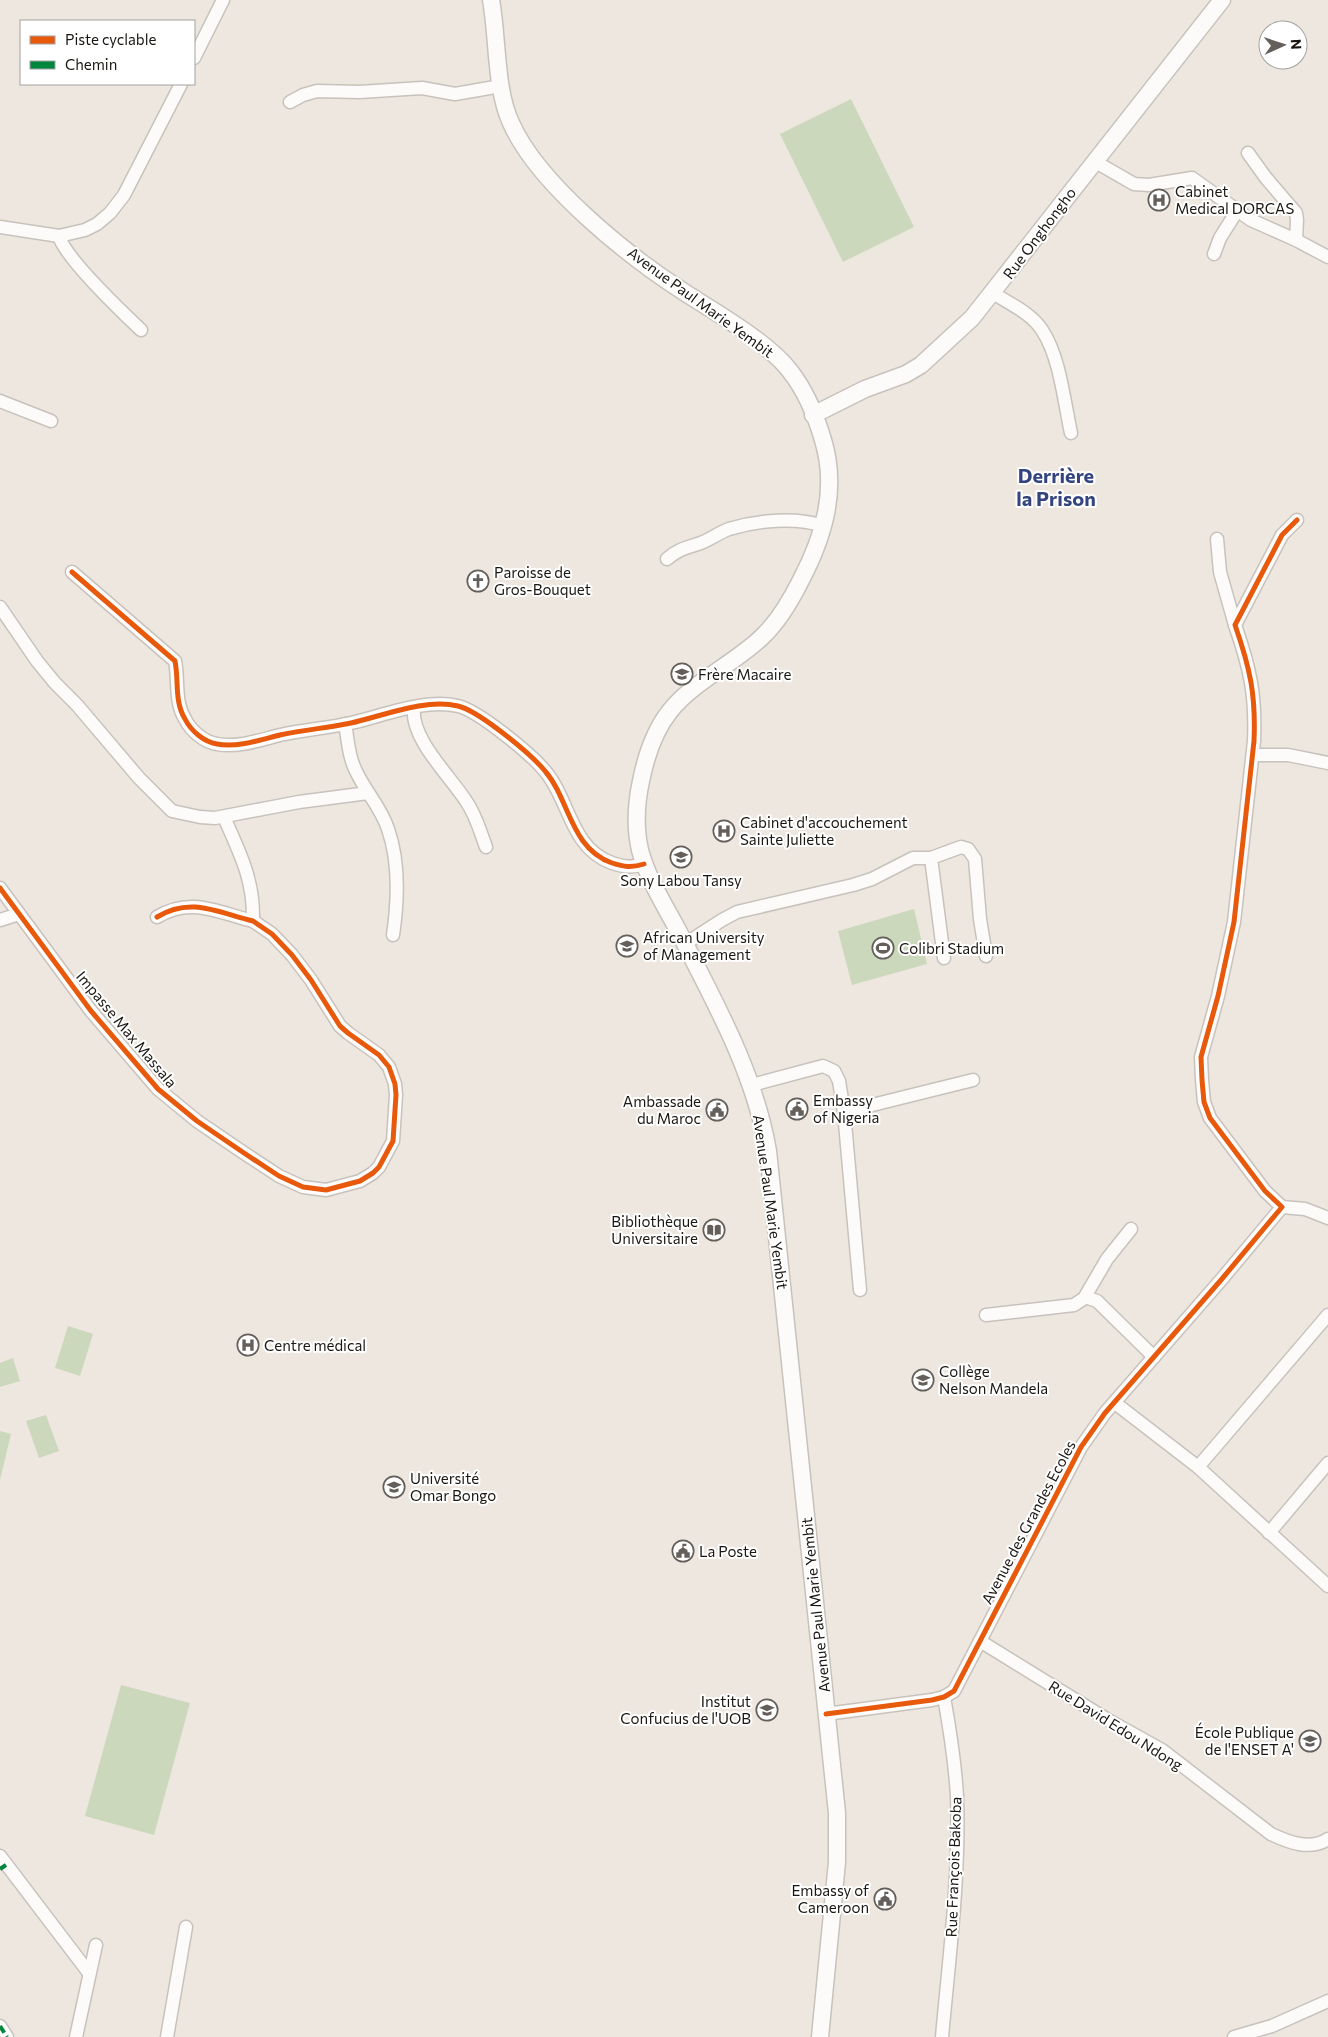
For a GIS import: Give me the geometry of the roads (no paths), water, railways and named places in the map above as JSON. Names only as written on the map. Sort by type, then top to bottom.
[{"type":"main road","name":"Avenue Paul Marie Yembit","points":[[491,0],[505,107],[514,130],[532,160],[578,208],[648,267],[769,350],[791,372],[807,400],[824,441],[830,487],[824,526],[815,554],[800,584],[770,629],[739,656],[681,699],[671,709],[657,730],[646,759],[637,806],[636,828],[644,864],[685,944],[752,1085],[764,1129],[773,1189],[826,1714],[836,1793],[838,1844],[820,2037]]},
{"type":"main road","name":"Rue Onghongho","points":[[813,415],[865,389],[906,374],[921,365],[972,318],[993,294],[1094,161],[1222,0]]},
{"type":"street","points":[[195,56],[223,0]]},
{"type":"street","points":[[0,227],[59,236],[85,230],[110,213],[124,195],[180,85]]},
{"type":"street","points":[[290,102],[303,95],[317,91],[365,92],[417,88],[451,94],[501,86]]},
{"type":"street","points":[[1248,153],[1266,178],[1296,212],[1296,240]]},
{"type":"street","points":[[1094,161],[1134,184],[1149,185],[1192,178],[1251,220],[1328,257]]},
{"type":"street","points":[[1214,254],[1220,238],[1237,211]]},
{"type":"street","points":[[59,236],[62,246],[141,330]]},
{"type":"street","points":[[993,294],[1023,312],[1042,329],[1050,344],[1056,365],[1071,433]]},
{"type":"street","points":[[0,402],[51,421]]},
{"type":"street","points":[[667,558],[685,547],[742,527],[800,520],[824,526]]},
{"type":"street","points":[[1235,625],[1282,535],[1297,520]]},
{"type":"street","points":[[1217,539],[1220,572],[1249,668],[1253,688],[1254,741],[1234,922],[1218,996],[1201,1057],[1204,1102],[1210,1118],[1265,1191],[1282,1207],[1305,1209],[1328,1218]]},
{"type":"street","points":[[72,572],[175,661],[178,673],[179,707],[192,730],[203,738],[215,744],[241,744],[442,703],[460,706],[478,715],[546,771],[575,829],[588,849],[604,860],[620,866],[631,868],[644,864]]},
{"type":"street","points":[[0,607],[55,683],[77,705],[154,795],[172,811],[200,818],[224,816],[300,802],[368,793]]},
{"type":"street","points":[[414,708],[412,716],[418,733],[445,774],[467,801],[486,847]]},
{"type":"street","points":[[345,724],[353,764],[386,824],[392,844],[398,895],[393,935]]},
{"type":"street","points":[[1253,755],[1288,755],[1328,763]]},
{"type":"street","points":[[224,816],[249,877],[253,921]]},
{"type":"street","points":[[685,944],[737,912],[844,888],[872,879],[913,858],[931,858],[961,847],[968,849],[972,853],[976,869],[980,919],[986,956]]},
{"type":"street","points":[[931,858],[944,958]]},
{"type":"street","name":"Impasse Max Massala","points":[[0,888],[91,1010],[158,1089],[197,1121],[279,1176],[303,1188],[326,1190],[360,1181],[374,1173],[393,1141],[396,1096],[392,1074],[385,1060],[340,1026],[311,980],[282,944],[272,934],[253,921],[195,906],[178,908],[157,917]]},
{"type":"street","points":[[0,920],[19,914]]},
{"type":"street","points":[[752,1085],[823,1066],[834,1071],[839,1081],[844,1112],[860,1290]]},
{"type":"street","points":[[844,1112],[973,1080]]},
{"type":"street","name":"Avenue des Grandes Ecoles","points":[[944,1698],[954,1691],[961,1681],[1073,1460],[1094,1429],[1282,1207]]},
{"type":"street","points":[[986,1315],[1074,1305],[1086,1297],[1107,1259],[1131,1229]]},
{"type":"street","points":[[1086,1297],[1097,1302],[1154,1357]]},
{"type":"street","points":[[1198,1467],[1328,1315]]},
{"type":"street","points":[[1115,1403],[1198,1467],[1328,1586]]},
{"type":"street","points":[[1269,1533],[1328,1463]]},
{"type":"street","name":"Rue David Edou Ndong","points":[[980,1642],[1108,1720],[1162,1750],[1271,1834],[1285,1841],[1305,1845],[1314,1845],[1328,1839]]},
{"type":"street","points":[[826,1714],[944,1698]]},
{"type":"street","name":"Rue François Bakoba","points":[[942,2037],[953,1898],[957,1804],[950,1732],[944,1698]]},
{"type":"street","points":[[2,1864],[89,1973]]},
{"type":"street","points":[[167,2037],[186,1927]]},
{"type":"street","points":[[76,2037],[96,1945]]},
{"type":"street","points":[[1234,2037],[1272,2026],[1328,2001]]},
{"type":"street","points":[[0,2026],[7,2037]]},
{"type":"place","name":"Cabinet Medical DORCAS","points":[[1159,200]]},
{"type":"place","name":"Paroisse de Gros-Bouquet","points":[[478,581]]},
{"type":"place","name":"Frère Macaire","points":[[682,674]]},
{"type":"place","name":"Cabinet d'accouchement Sainte Juliette","points":[[724,831]]},
{"type":"place","name":"Sony Labou Tansy","points":[[681,857]]},
{"type":"place","name":"African University of Management","points":[[627,946]]},
{"type":"place","name":"Colibri Stadium","points":[[883,948]]},
{"type":"place","name":"Embassy of Nigeria","points":[[797,1109]]},
{"type":"place","name":"Ambassade du Maroc","points":[[717,1110]]},
{"type":"place","name":"Bibliothèque Universitaire","points":[[714,1230]]},
{"type":"place","name":"Centre médical","points":[[248,1345]]},
{"type":"place","name":"Collège Nelson Mandela","points":[[923,1380]]},
{"type":"place","name":"Université Omar Bongo","points":[[394,1487]]},
{"type":"place","name":"La Poste","points":[[683,1551]]},
{"type":"place","name":"Institut Confucius de l'UOB","points":[[767,1710]]},
{"type":"place","name":"École Publique de l'ENSET A'","points":[[1310,1741]]},
{"type":"place","name":"Embassy of Cameroon","points":[[885,1899]]},
{"type":"district","name":"Derrière la Prison","points":[[1056,486]]}]
